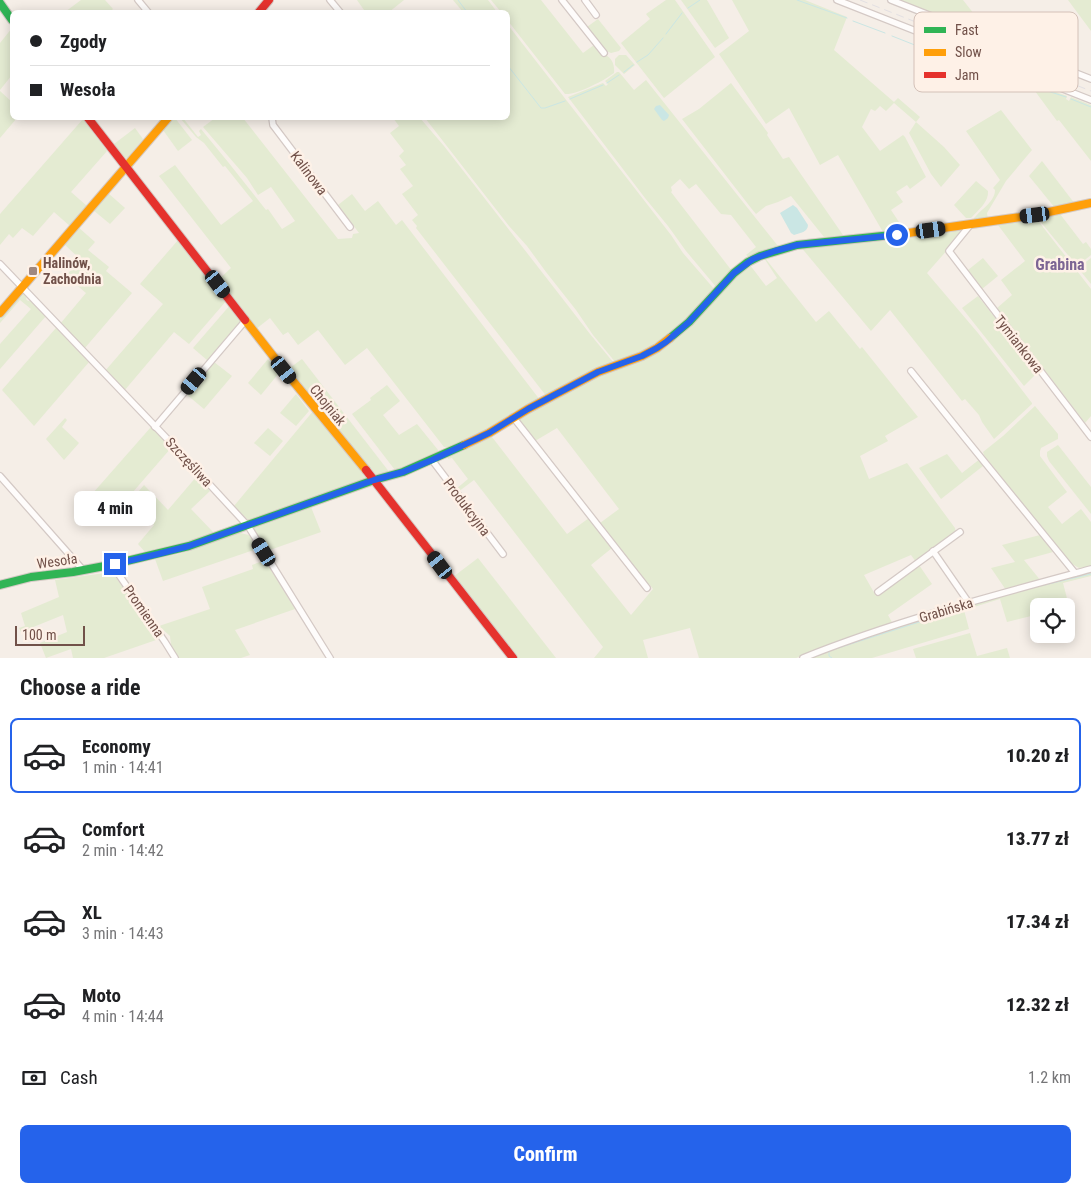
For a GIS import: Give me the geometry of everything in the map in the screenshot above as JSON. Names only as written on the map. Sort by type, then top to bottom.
[{"type":"street","points":[[138,0],[146,10]]},
{"type":"street","points":[[261,10],[270,0]]},
{"type":"street","points":[[330,0],[338,10]]},
{"type":"street","points":[[562,0],[604,53]]},
{"type":"street","points":[[585,0],[596,15]]},
{"type":"street","points":[[837,0],[914,30]]},
{"type":"street","points":[[892,0],[922,12]]},
{"type":"street","points":[[0,3],[10,17]]},
{"type":"street","points":[[1078,74],[1091,79]]},
{"type":"street","points":[[1070,92],[1091,100]]},
{"type":"street","name":"Chojniak","points":[[90,120],[284,370],[374,480],[513,658]]},
{"type":"street","points":[[0,313],[166,120]]},
{"type":"street","name":"Kalinowa","points":[[272,120],[273,125],[350,227]]},
{"type":"street","name":"Wesoła","points":[[0,585],[18,579],[115,564],[189,546],[374,480],[403,472],[432,460],[489,433],[513,417],[598,372],[642,356],[657,348],[689,322],[734,273],[753,259],[775,251],[797,245],[897,235],[1035,215],[1091,203]]},
{"type":"street","name":"Tymiankowa","points":[[971,224],[948,251],[1091,437]]},
{"type":"street","name":"Szczęśliwa","points":[[0,264],[248,526],[330,658]]},
{"type":"street","points":[[156,427],[246,320]]},
{"type":"street","points":[[911,370],[1075,573]]},
{"type":"street","points":[[513,417],[647,588]]},
{"type":"street","name":"Produkcyjna","points":[[432,460],[503,554]]},
{"type":"street","points":[[0,476],[83,570]]},
{"type":"street","points":[[878,592],[960,532]]},
{"type":"street","points":[[933,551],[969,603]]},
{"type":"street","name":"Promienna","points":[[115,564],[119,575],[175,658]]},
{"type":"street","name":"Grabińska","points":[[803,658],[885,629],[969,603],[1091,569]]},
{"type":"green space","points":[[81,0],[105,0],[113,9],[112,10],[68,10]]},
{"type":"green space","points":[[357,0],[404,0],[392,10],[364,10]]},
{"type":"green space","points":[[453,0],[488,0],[496,10],[461,10]]},
{"type":"green space","points":[[491,0],[541,0],[583,53],[594,45],[603,56],[607,56],[611,60],[614,73],[583,90],[565,94],[510,24],[510,10],[499,10]]},
{"type":"green space","points":[[666,0],[675,0],[715,57],[664,98],[621,43],[650,19],[646,14]]},
{"type":"green space","points":[[681,0],[707,0],[729,38],[715,48]]},
{"type":"green space","points":[[732,0],[805,0],[847,17],[834,50],[894,102],[898,98],[920,117],[916,122],[894,103],[886,111],[880,106],[875,111],[871,109],[862,127],[880,151],[903,135],[926,177],[910,189],[907,185],[896,192],[903,202],[891,210],[905,231],[883,232],[838,155],[820,165],[789,108],[766,124],[719,54],[749,31]]},
{"type":"green space","points":[[899,0],[963,0],[972,12],[929,12]]},
{"type":"green space","points":[[1068,0],[1091,0],[1091,31],[1078,12]]},
{"type":"green space","points":[[598,19],[621,48],[619,51],[611,53],[606,51],[587,27]]},
{"type":"green space","points":[[510,28],[683,253],[715,290],[701,306],[661,341],[643,352],[616,363],[527,246],[509,226],[427,120],[510,120]]},
{"type":"green space","points":[[10,30],[10,78],[0,90],[0,43]]},
{"type":"green space","points":[[619,55],[626,55],[635,65],[624,74],[615,65],[615,59]]},
{"type":"green space","points":[[617,72],[634,90],[646,80],[778,246],[751,258],[746,255],[756,247],[731,215],[721,214],[696,184],[689,189],[680,179],[671,187],[671,192],[732,271],[717,288],[686,251],[568,97],[603,83],[606,86],[608,84],[605,81]]},
{"type":"green space","points":[[731,83],[768,133],[767,135],[783,159],[789,157],[843,235],[824,237],[791,196],[766,206],[756,214],[682,119],[699,109]]},
{"type":"green space","points":[[0,91],[10,100],[10,120],[15,120],[0,138]]},
{"type":"green space","points":[[1036,92],[1056,92],[1067,96],[1066,99],[1069,101],[1071,97],[1091,105],[1091,161],[1059,120],[1057,121]]},
{"type":"green space","points":[[1001,110],[1032,150],[1006,181],[987,213],[988,219],[975,221],[974,218],[993,198],[995,190],[993,188],[1000,180],[966,131]]},
{"type":"green space","points":[[84,120],[107,151],[71,192],[87,206],[70,226],[54,212],[33,236],[22,228],[13,238],[9,234],[0,245],[0,214]]},
{"type":"green space","points":[[171,120],[177,120],[192,140],[178,151],[163,130]]},
{"type":"green space","points":[[182,120],[185,120],[198,137],[201,135],[199,131],[201,129],[266,210],[268,209],[282,229],[295,221],[271,187],[258,195],[247,178],[203,127],[212,120],[245,120],[338,239],[352,238],[353,234],[359,233],[338,205],[352,194],[365,211],[378,201],[396,225],[402,220],[540,400],[516,413],[515,411],[483,432],[450,447],[444,447],[367,348],[345,365],[318,330],[298,345],[288,332],[283,335],[270,318],[256,329],[218,280],[231,268],[159,176],[175,165],[221,225],[253,201],[225,166],[223,167],[204,143],[196,137]]},
{"type":"green space","points":[[394,120],[422,120],[613,362],[592,371],[547,397],[416,228],[417,226],[412,220],[418,215],[402,194],[413,186],[400,169],[406,165],[399,156],[404,151],[390,133],[399,126]]},
{"type":"green space","points":[[916,122],[944,147],[960,165],[941,187],[931,174],[909,133]]},
{"type":"green space","points":[[135,128],[143,139],[127,158],[124,157],[114,144]]},
{"type":"green space","points":[[1042,161],[1075,204],[1055,208],[1029,176]]},
{"type":"green space","points":[[976,181],[988,191],[987,199],[971,218],[966,218],[954,205]]},
{"type":"green space","points":[[108,193],[125,208],[110,224],[93,210]]},
{"type":"green space","points":[[1060,214],[1083,244],[1086,242],[1091,249],[1091,255],[1077,266],[1039,220],[1039,217]]},
{"type":"green space","points":[[1036,218],[1091,289],[1091,416],[1085,423],[997,308],[1012,295],[1001,280],[1025,261],[998,225],[999,223]]},
{"type":"green space","points":[[78,227],[95,242],[88,250],[109,267],[106,271],[132,293],[84,349],[60,324],[86,293],[66,276],[80,259],[64,244]]},
{"type":"green space","points":[[963,228],[964,231],[927,273],[978,333],[1032,403],[994,439],[979,415],[965,399],[962,401],[890,310],[871,331],[800,246]]},
{"type":"green space","points":[[179,239],[227,300],[189,344],[174,332],[124,391],[105,371],[163,304],[140,284]]},
{"type":"green space","points":[[764,258],[816,322],[829,311],[860,349],[862,347],[918,417],[885,436],[888,441],[860,456],[869,479],[907,463],[955,528],[956,533],[916,562],[911,555],[864,575],[876,596],[919,565],[932,584],[888,615],[893,624],[796,658],[699,658],[690,628],[643,640],[648,658],[594,658],[603,647],[474,480],[458,492],[456,489],[468,479],[452,458],[448,459],[447,455],[492,437],[567,534],[589,518],[612,548],[591,565],[631,615],[653,589],[647,584],[600,523],[619,509],[557,428],[535,441],[517,419],[526,412],[675,338],[701,315],[736,275],[750,265],[766,286],[777,278]]},
{"type":"green space","points":[[983,258],[998,276],[982,289],[968,270]]},
{"type":"green space","points":[[1091,258],[1091,284],[1078,268]]},
{"type":"green space","points":[[21,294],[25,294],[27,296],[26,299],[28,301],[31,300],[46,316],[0,369],[0,344],[31,309],[20,300],[0,323],[0,318]]},
{"type":"green space","points":[[978,296],[1038,372],[1024,386],[962,308]]},
{"type":"green space","points":[[231,304],[243,319],[207,360],[193,348]]},
{"type":"green space","points":[[56,328],[89,362],[34,426],[2,390]]},
{"type":"green space","points":[[268,359],[279,373],[261,395],[248,383]]},
{"type":"green space","points":[[302,359],[390,473],[375,476],[287,370]]},
{"type":"green space","points":[[214,362],[232,376],[204,409],[186,394]]},
{"type":"green space","points":[[387,385],[400,401],[383,415],[399,435],[417,424],[438,450],[437,453],[395,470],[352,414]]},
{"type":"green space","points":[[296,394],[309,411],[296,426],[280,413]]},
{"type":"green space","points":[[1035,406],[1058,434],[1058,439],[1041,448],[1040,456],[1067,492],[1048,507],[1062,524],[1081,509],[1091,522],[1091,566],[1079,568],[1067,561],[984,455],[983,452]]},
{"type":"green space","points":[[314,410],[367,476],[366,480],[249,521],[234,506]]},
{"type":"green space","points":[[65,418],[67,420],[62,427],[79,443],[64,460],[46,439]]},
{"type":"green space","points":[[151,427],[171,448],[113,515],[93,493]]},
{"type":"green space","points":[[268,428],[283,441],[270,456],[254,443]]},
{"type":"green space","points":[[1058,445],[1091,487],[1091,514],[1049,461],[1047,452]]},
{"type":"green space","points":[[947,454],[962,473],[980,459],[985,466],[941,499],[919,468]]},
{"type":"green space","points":[[197,476],[210,491],[191,509],[214,533],[146,553],[138,544],[154,525],[131,505],[134,501],[133,498],[144,485],[168,510]]},
{"type":"green space","points":[[311,507],[321,532],[267,551],[252,529],[254,527]]},
{"type":"green space","points":[[240,533],[249,535],[257,549],[163,581],[155,559],[179,554]]},
{"type":"green space","points":[[1040,535],[1053,552],[1024,560],[1041,581],[1006,590],[991,568],[1015,562],[1002,545]]},
{"type":"green space","points":[[478,558],[556,658],[516,658],[453,577]]},
{"type":"green space","points":[[265,560],[295,609],[235,630],[250,655],[241,658],[178,658],[171,645],[170,636],[159,626],[210,609],[202,587],[253,569],[252,565]]},
{"type":"green space","points":[[1091,571],[1091,576],[1063,583],[1067,598],[1030,598],[1030,616],[1007,622],[1000,599],[964,610],[969,629],[872,658],[810,658],[829,649],[997,596]]},
{"type":"green space","points":[[112,572],[159,639],[104,658],[73,658],[71,649],[46,658],[40,643],[67,632],[63,615],[21,632],[19,628],[25,626],[21,613],[59,597],[55,580]]},
{"type":"green space","points":[[970,633],[977,656],[1007,648],[1010,658],[916,658],[913,649]]},
{"type":"water","points":[[660,105],[669,115],[664,121],[654,109]]},
{"type":"water","points":[[793,205],[808,225],[805,231],[794,235],[780,213]]},
{"type":"waterway","points":[[458,0],[466,10]]},
{"type":"waterway","points":[[688,8],[700,0]]},
{"type":"waterway","points":[[797,0],[847,18]]},
{"type":"waterway","points":[[666,34],[682,13]]},
{"type":"waterway","points":[[853,21],[885,33]]},
{"type":"waterway","points":[[892,36],[914,45]]},
{"type":"waterway","points":[[637,62],[648,55],[663,38]]},
{"type":"waterway","points":[[624,72],[633,65]]},
{"type":"waterway","points":[[510,69],[541,108],[565,101]]},
{"type":"waterway","points":[[607,83],[619,75]]},
{"type":"waterway","points":[[570,99],[603,85]]},
{"type":"waterway","points":[[1051,92],[1066,97]]},
{"type":"waterway","points":[[1071,99],[1091,107]]},
{"type":"waterway","points":[[832,658],[829,656],[829,651],[994,598],[1091,574]]},
{"type":"railway","points":[[860,0],[914,21]]},
{"type":"railway","points":[[1078,86],[1091,91]]},
{"type":"traffic: fast","points":[[0,3],[10,17]]},
{"type":"traffic: fast","points":[[670,338],[689,322],[734,273],[748,262],[760,256],[797,245],[901,234]]},
{"type":"traffic: fast","points":[[0,585],[31,577],[110,565],[189,546],[374,480],[403,472],[464,445]]},
{"type":"traffic: slow","points":[[0,313],[166,120]]},
{"type":"traffic: slow","points":[[901,234],[1035,215],[1091,203]]},
{"type":"traffic: slow","points":[[245,320],[366,470]]},
{"type":"traffic: slow","points":[[464,445],[598,372],[642,356],[670,338]]},
{"type":"traffic: jam","points":[[261,10],[269,0]]},
{"type":"traffic: jam","points":[[90,120],[245,320]]},
{"type":"traffic: jam","points":[[366,470],[513,658]]},
{"type":"place","name":"Halinów, Zachodnia","points":[[33,271]]},
{"type":"district","name":"Grabina","points":[[1060,264]]},
{"type":"route","points":[[115,564],[189,546],[374,480],[403,472],[489,433],[513,417],[598,372],[642,356],[657,348],[689,322],[734,273],[753,259],[797,245],[897,235]]}]
